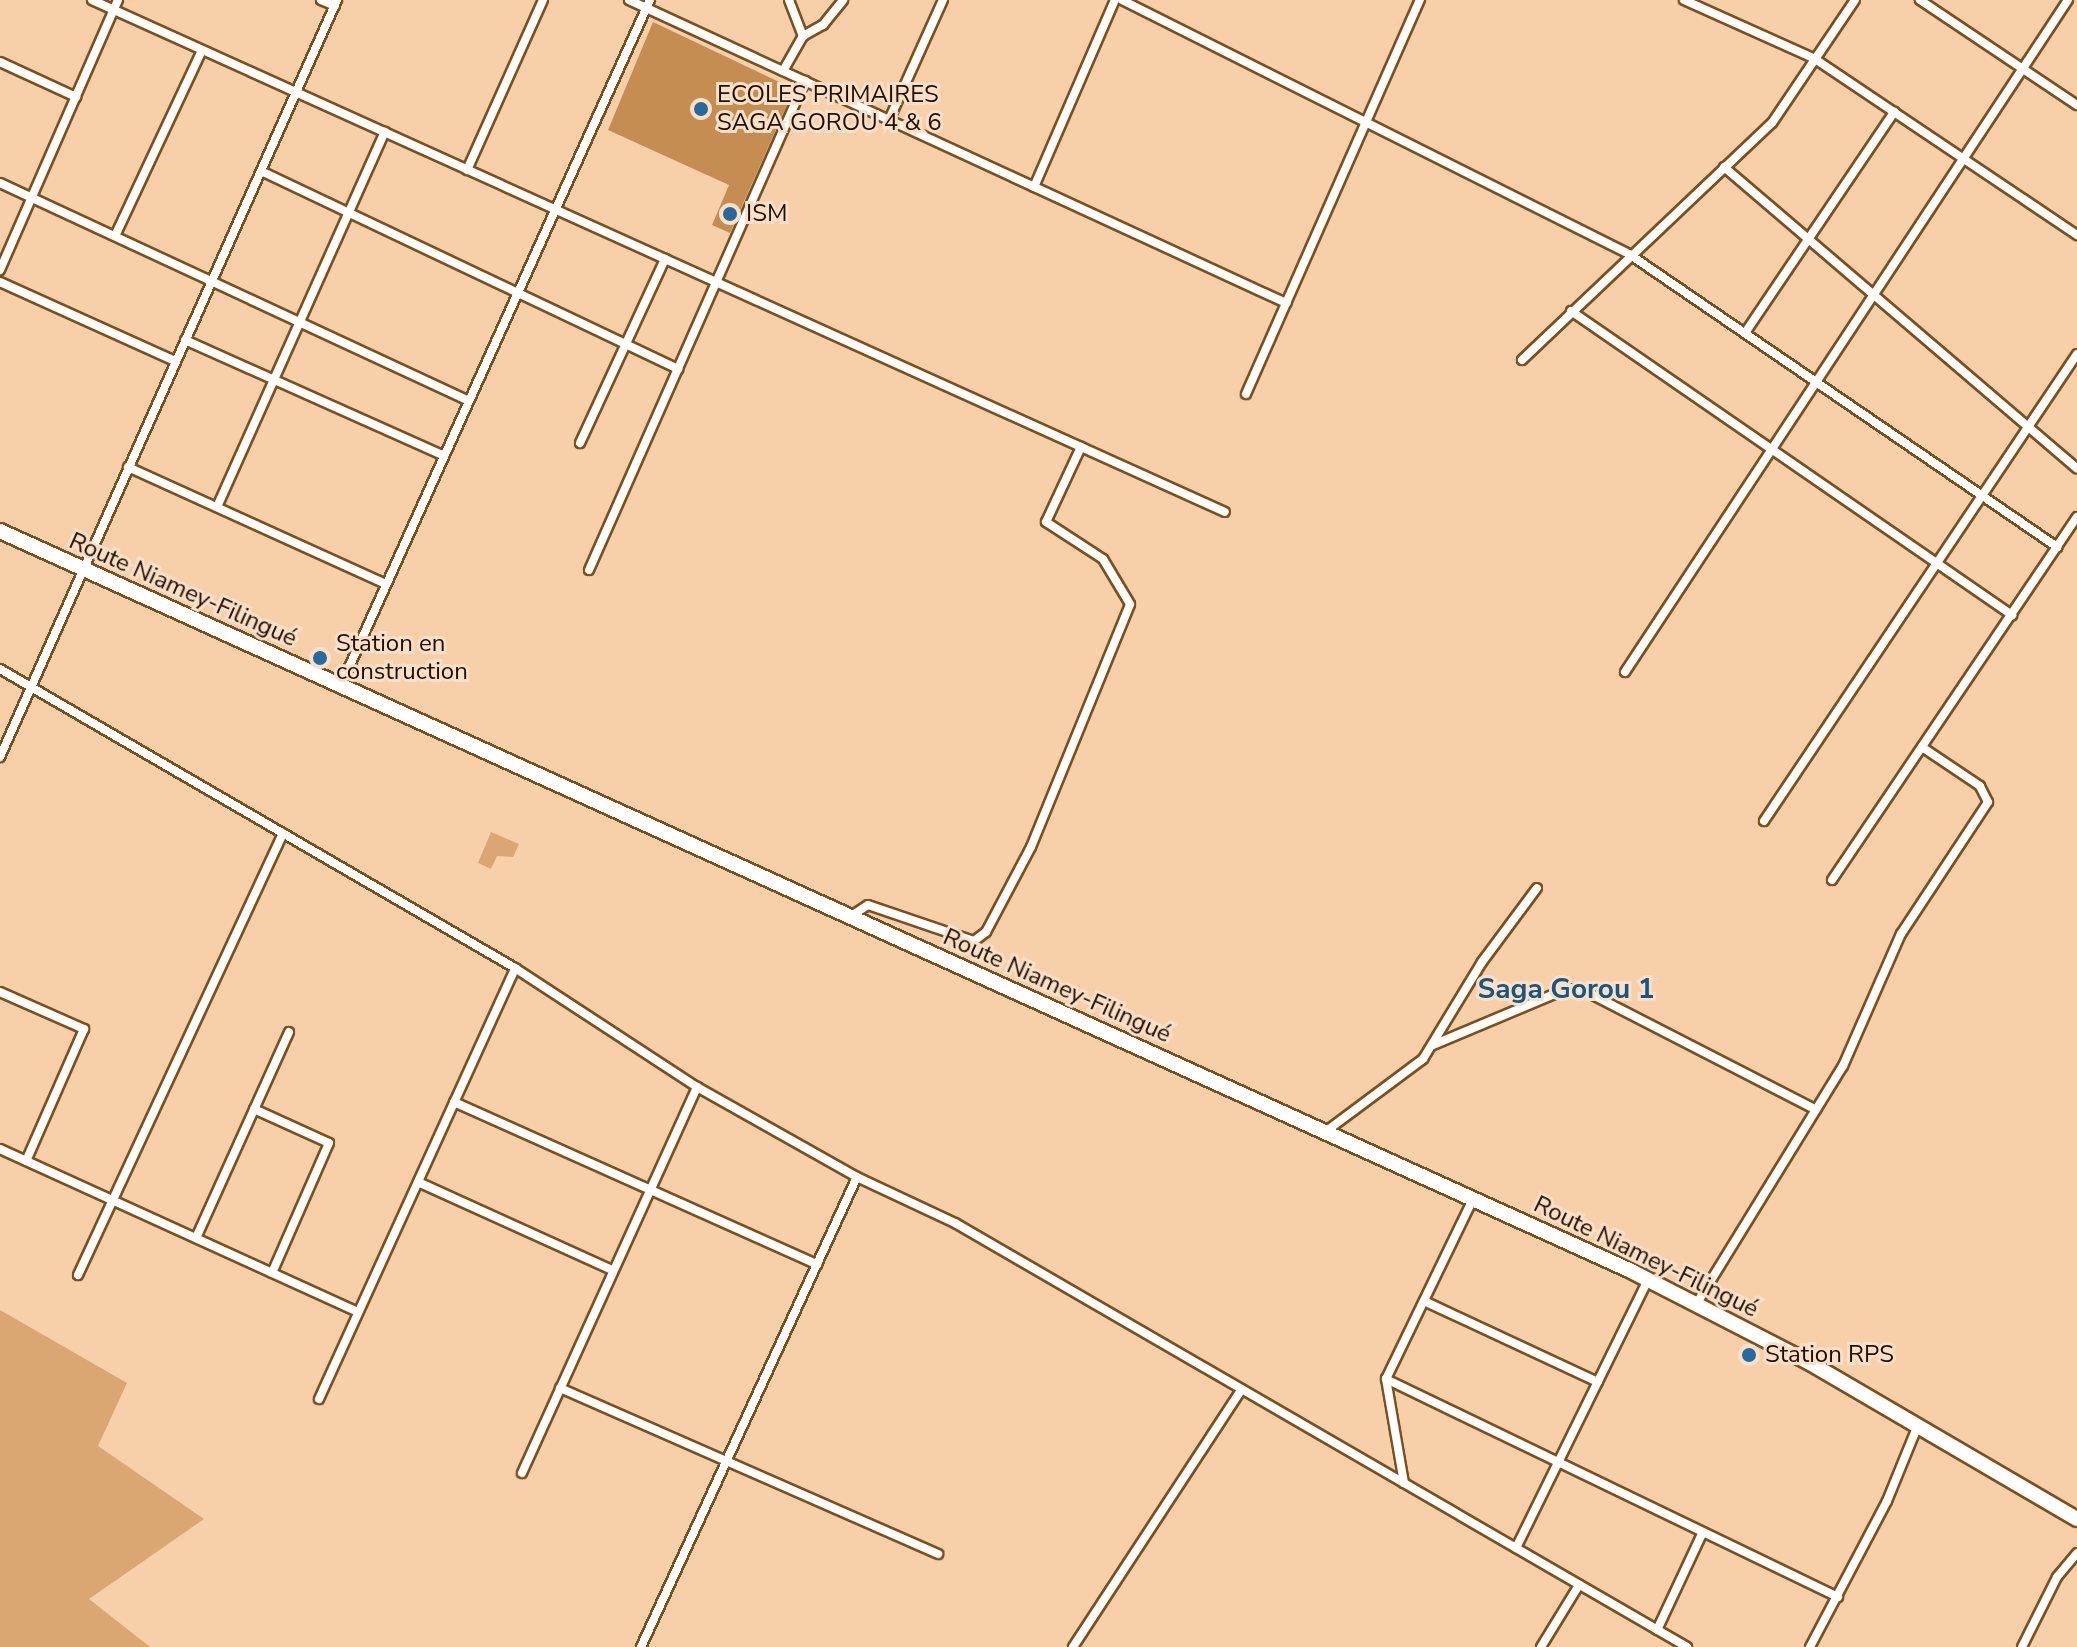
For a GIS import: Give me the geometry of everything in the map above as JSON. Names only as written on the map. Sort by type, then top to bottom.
[{"type":"main road","name":"Route Niamey-Filingué","points":[[0,531],[1697,1303],[1919,1425],[2077,1519]]},
{"type":"street","points":[[92,0],[1225,512]]},
{"type":"street","points":[[0,270],[118,0]]},
{"type":"street","points":[[0,757],[336,3],[321,0]]},
{"type":"street","points":[[467,170],[543,0]]},
{"type":"street","points":[[629,0],[648,4],[783,71],[1286,303]]},
{"type":"street","points":[[789,0],[803,36]]},
{"type":"street","points":[[783,71],[803,36],[823,25],[843,0]]},
{"type":"street","points":[[889,120],[943,0]]},
{"type":"street","points":[[1034,187],[1115,0]]},
{"type":"street","points":[[1122,0],[1629,254],[2057,547]]},
{"type":"street","points":[[1246,394],[1420,0]]},
{"type":"street","points":[[1684,0],[1815,59],[2077,235]]},
{"type":"street","points":[[1522,360],[1629,254],[1772,123],[1855,0]]},
{"type":"street","points":[[1920,0],[2077,105]]},
{"type":"street","points":[[1625,672],[2068,0]]},
{"type":"street","points":[[341,685],[648,4]]},
{"type":"street","points":[[115,236],[202,50]]},
{"type":"street","points":[[0,62],[76,97]]},
{"type":"street","points":[[589,570],[805,81]]},
{"type":"street","points":[[1745,333],[1894,112]]},
{"type":"street","points":[[217,507],[385,132]]},
{"type":"street","points":[[1724,167],[2077,468]]},
{"type":"street","points":[[261,171],[678,369]]},
{"type":"street","points":[[0,183],[469,401]]},
{"type":"street","points":[[580,443],[665,259]]},
{"type":"street","points":[[0,282],[175,361]]},
{"type":"street","points":[[1571,311],[2012,615]]},
{"type":"street","points":[[185,340],[444,456]]},
{"type":"street","points":[[1764,821],[2077,354]]},
{"type":"street","points":[[851,916],[868,905],[974,941],[986,932],[1031,847],[1130,604],[1103,559],[1046,522],[1081,447]]},
{"type":"street","points":[[128,467],[386,584]]},
{"type":"street","points":[[1832,880],[2077,517]]},
{"type":"street","points":[[0,669],[515,968],[697,1087],[857,1177],[955,1223],[1687,1647]]},
{"type":"street","points":[[1697,1303],[1843,1066],[1901,934],[1988,802],[1980,786],[1922,747]]},
{"type":"street","points":[[78,1275],[283,833]]},
{"type":"street","points":[[1325,1132],[1392,1087],[1433,1045],[1482,962],[1537,888]]},
{"type":"street","points":[[319,1399],[515,968]]},
{"type":"street","points":[[1433,1045],[1566,989],[1581,989],[1816,1110]]},
{"type":"street","points":[[0,992],[84,1029],[26,1161]]},
{"type":"street","points":[[196,1238],[289,1032]]},
{"type":"street","points":[[522,1473],[610,1269],[697,1087]]},
{"type":"street","points":[[454,1102],[817,1264]]},
{"type":"street","points":[[254,1109],[329,1143],[272,1273]]},
{"type":"street","points":[[0,1149],[358,1312]]},
{"type":"street","points":[[641,1647],[857,1177]]},
{"type":"street","points":[[418,1182],[610,1269]]},
{"type":"street","points":[[1404,1483],[1386,1379],[1473,1199]]},
{"type":"street","points":[[1516,1548],[1648,1280]]},
{"type":"street","points":[[1424,1301],[1598,1382]]},
{"type":"street","points":[[1386,1379],[1561,1458],[1702,1534],[1838,1597]]},
{"type":"street","points":[[560,1388],[938,1554]]},
{"type":"street","points":[[1073,1647],[1242,1389]]},
{"type":"street","points":[[1810,1647],[1838,1597],[1919,1425]]},
{"type":"street","points":[[1657,1630],[1702,1534]]},
{"type":"street","points":[[2022,1647],[2057,1577],[2077,1553]]},
{"type":"street","points":[[1541,1647],[1579,1585]]},
{"type":"shaded area","points":[[491,832],[519,844],[513,857],[497,856],[491,869],[478,863]]},
{"type":"shaded area","points":[[0,1310],[127,1383],[98,1446],[204,1519],[89,1599],[150,1647],[0,1647]]},
{"type":"building","name":"ECOLES PRIMAIRES SAGA GOROU 4 & 6","points":[[653,22],[794,89],[730,233],[712,225],[729,185],[608,130]]},
{"type":"place","name":"ECOLES PRIMAIRES SAGA GOROU 4 & 6","points":[[701,109]]},
{"type":"place","name":"ISM","points":[[730,214]]},
{"type":"place","name":"Station en construction","points":[[320,658]]},
{"type":"place","name":"Station RPS","points":[[1749,1355]]},
{"type":"district","name":"Saga Gorou 1","points":[[1566,989]]}]
